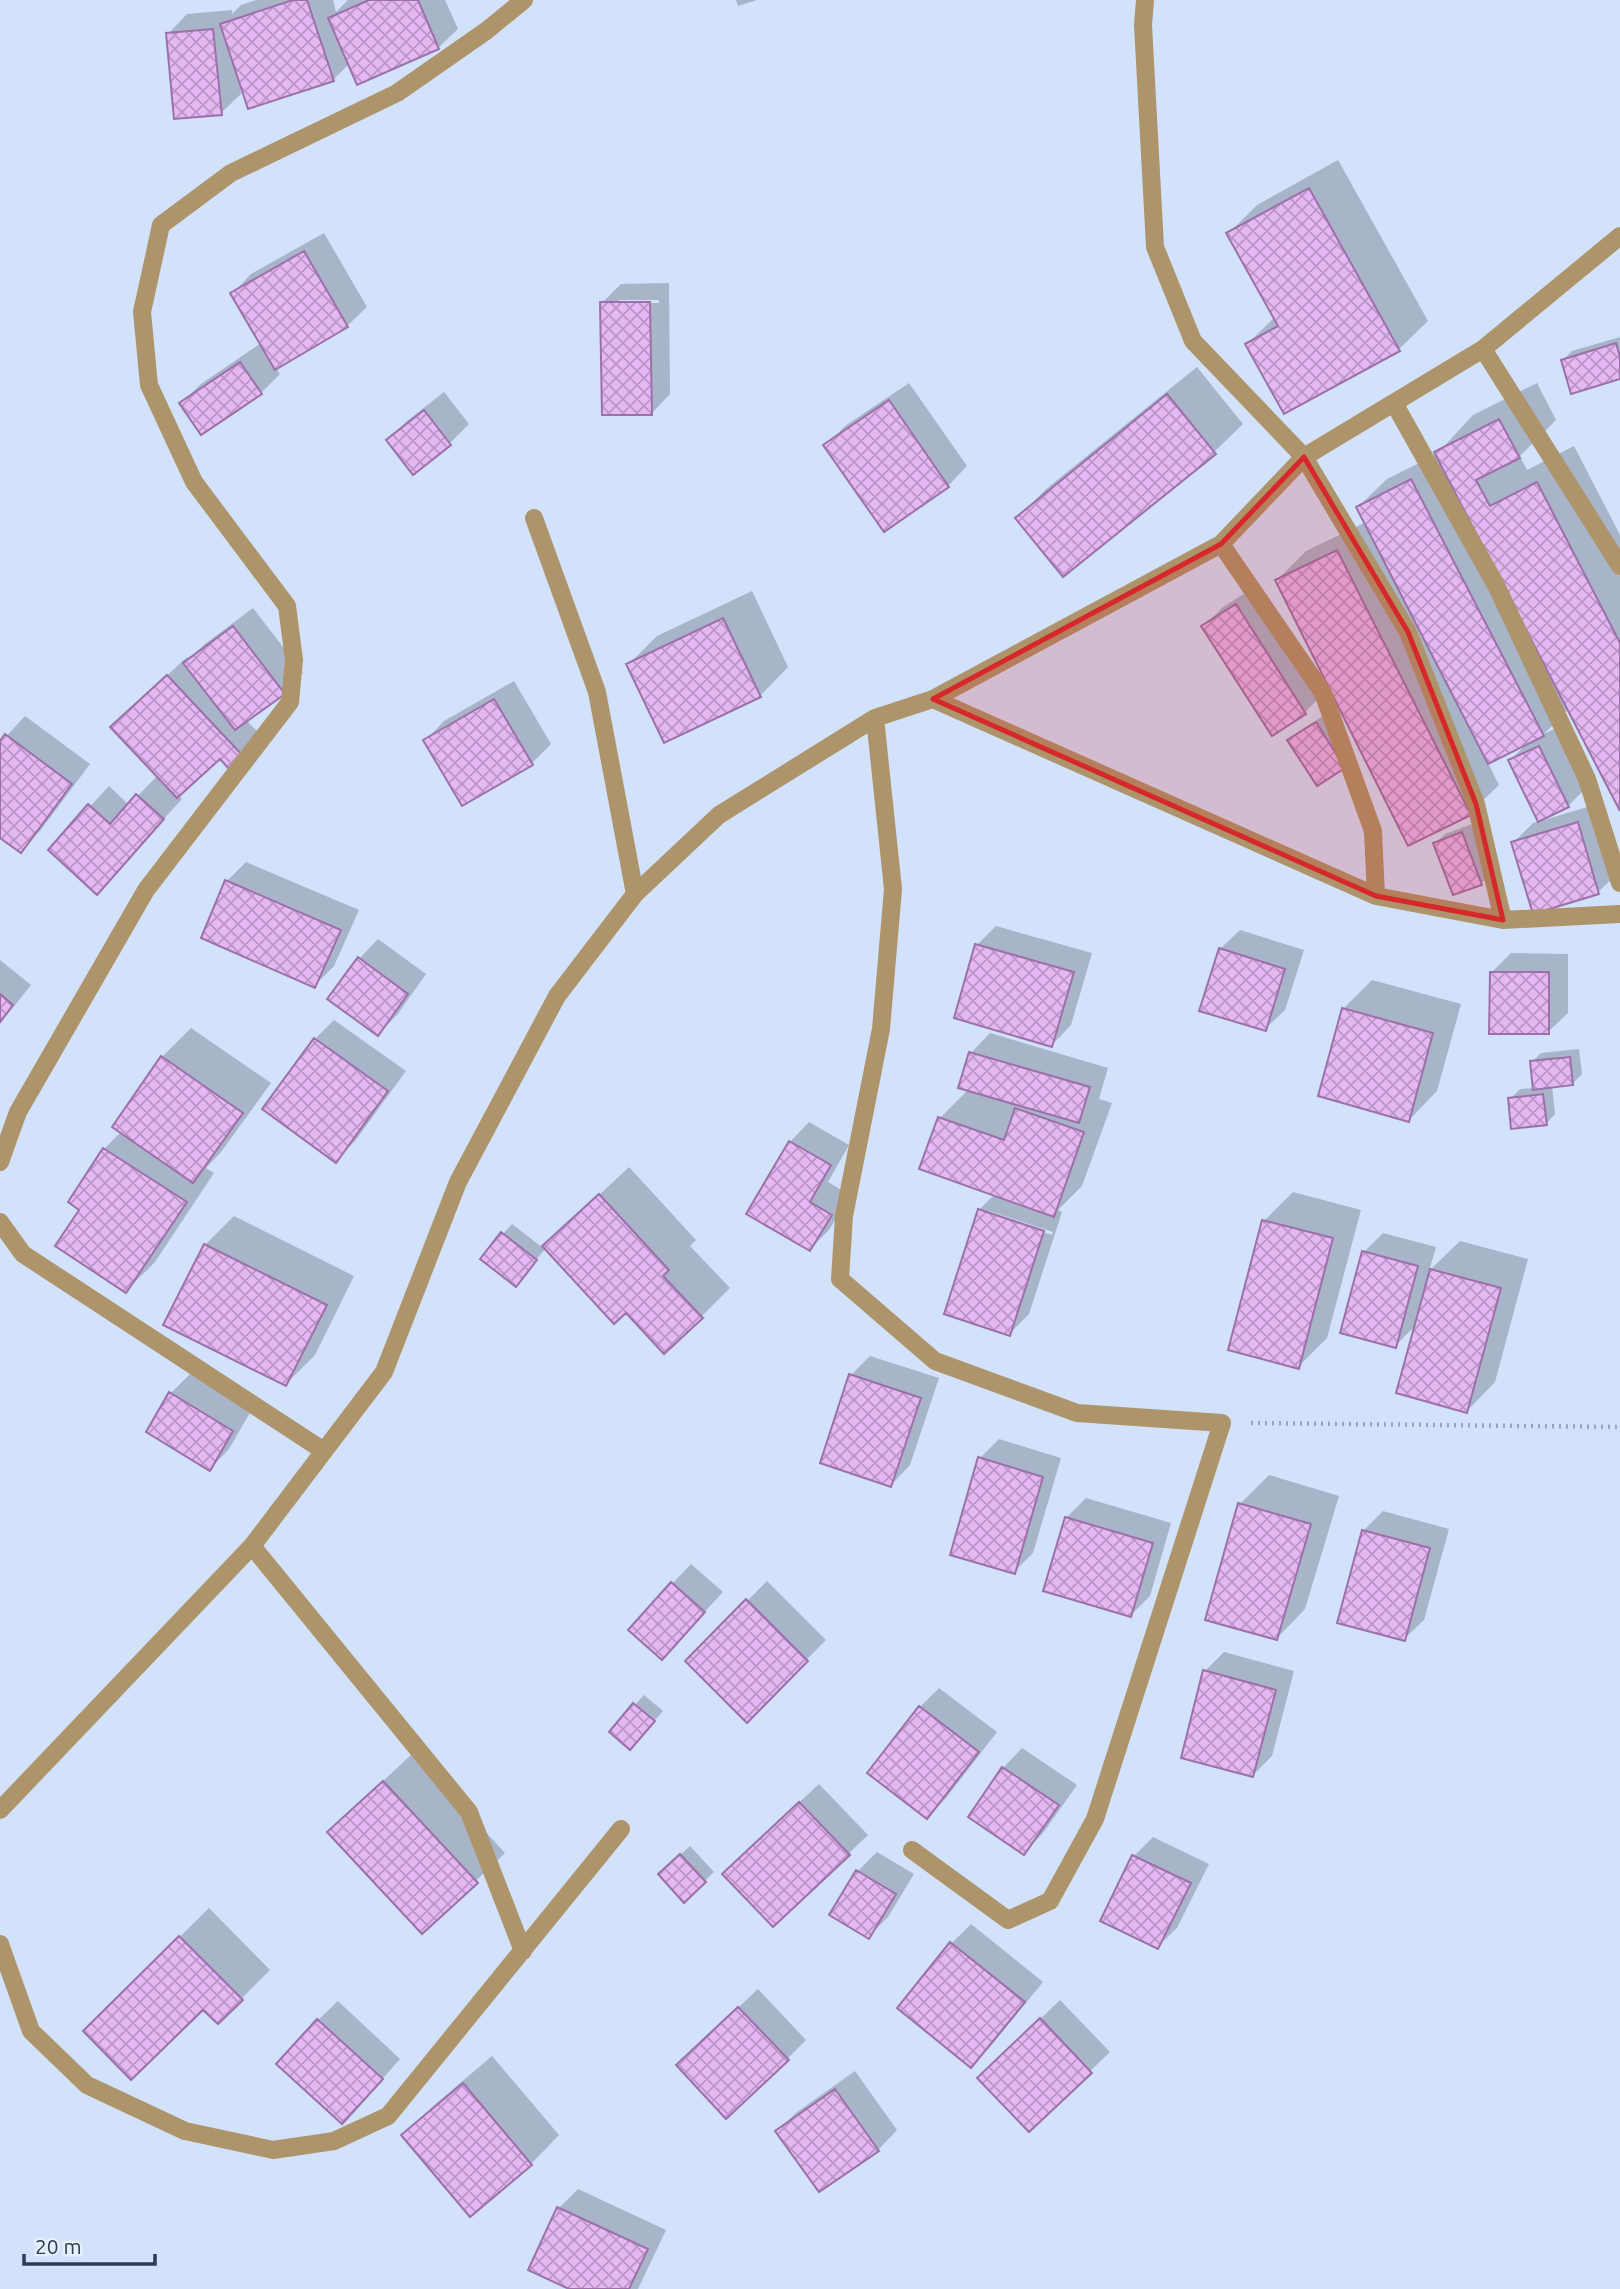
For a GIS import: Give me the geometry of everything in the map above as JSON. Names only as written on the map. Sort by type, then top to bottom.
[{"type":"street","points":[[0,1162],[18,1112],[146,890],[290,702],[294,660],[287,606],[194,482],[149,385],[142,312],[161,225],[231,173],[397,93],[486,31],[524,0]]},
{"type":"street","points":[[1146,0],[1143,24],[1155,247],[1194,341],[1304,457],[1408,632],[1476,803],[1503,920]]},
{"type":"street","points":[[0,1810],[252,1546],[384,1372],[458,1182],[557,996],[635,894],[719,815],[875,718],[933,699],[1221,544],[1304,457],[1483,349],[1620,236]]},
{"type":"street","points":[[1483,349],[1620,566]]},
{"type":"street","points":[[1394,403],[1497,587],[1587,779],[1620,883]]},
{"type":"street","points":[[534,518],[597,692],[635,894]]},
{"type":"street","points":[[1221,544],[1323,693],[1373,831],[1376,896]]},
{"type":"street","points":[[933,699],[1376,896],[1503,920],[1620,914]]},
{"type":"street","points":[[875,718],[892,889],[881,1029],[844,1216],[840,1279],[935,1360],[948,1365],[1077,1413],[1222,1423],[1095,1819],[1050,1901],[1008,1920],[912,1850]]},
{"type":"street","points":[[0,1222],[23,1254],[324,1451]]},
{"type":"street","points":[[252,1546],[469,1812],[523,1951]]},
{"type":"street","points":[[0,1944],[31,2031],[87,2085],[185,2131],[273,2150],[334,2141],[388,2116],[621,1829]]},
{"type":"path","points":[[1222,1423],[1620,1427]]},
{"type":"highlighted area","points":[[1304,457],[1408,632],[1476,804],[1503,920],[1376,896],[933,699],[1221,544]]},
{"type":"building","points":[[293,0],[307,0],[334,81],[248,109],[220,24]]},
{"type":"building","points":[[369,0],[418,0],[439,49],[357,85],[328,18]]},
{"type":"building","points":[[213,29],[222,115],[174,119],[166,33]]},
{"type":"building","points":[[1309,188],[1400,351],[1284,414],[1245,344],[1278,326],[1226,233]]},
{"type":"building","points":[[304,251],[348,327],[275,370],[230,293]]},
{"type":"building","points":[[600,302],[650,302],[652,415],[602,415]]},
{"type":"building","points":[[1616,343],[1620,357],[1620,379],[1571,394],[1561,360]]},
{"type":"building","points":[[240,362],[262,394],[201,435],[179,403]]},
{"type":"building","points":[[1167,394],[1216,454],[1063,577],[1015,518]]},
{"type":"building","points":[[889,400],[949,487],[884,532],[823,445]]},
{"type":"building","points":[[424,410],[451,445],[413,475],[386,440]]},
{"type":"building","points":[[1499,419],[1520,458],[1476,480],[1490,506],[1537,482],[1620,643],[1620,811],[1434,452]]},
{"type":"building","points":[[1411,479],[1544,736],[1488,764],[1356,507]]},
{"type":"building","points":[[1337,550],[1471,815],[1408,846],[1275,580]]},
{"type":"building","points":[[1236,604],[1306,714],[1272,736],[1201,626]]},
{"type":"building","points":[[723,618],[761,697],[664,743],[626,664]]},
{"type":"building","points":[[233,626],[285,694],[235,730],[183,663]]},
{"type":"building","points":[[167,675],[244,757],[230,770],[220,759],[177,798],[110,727]]},
{"type":"building","points":[[494,699],[533,765],[462,806],[423,740]]},
{"type":"building","points":[[1316,722],[1345,768],[1317,786],[1287,740]]},
{"type":"building","points":[[5,734],[72,784],[21,853],[0,838],[0,741]]},
{"type":"building","points":[[1539,746],[1569,807],[1538,822],[1508,760]]},
{"type":"building","points":[[136,794],[164,819],[97,895],[48,850],[88,804],[110,824]]},
{"type":"building","points":[[1578,822],[1599,894],[1533,914],[1511,842]]},
{"type":"building","points":[[1462,832],[1482,885],[1453,895],[1433,843]]},
{"type":"building","points":[[225,880],[341,930],[315,988],[201,938]]},
{"type":"building","points":[[975,944],[1074,972],[1052,1047],[954,1018]]},
{"type":"building","points":[[1219,948],[1285,969],[1266,1031],[1199,1011]]},
{"type":"building","points":[[358,957],[408,994],[378,1036],[327,999]]},
{"type":"building","points":[[1490,972],[1549,972],[1549,1034],[1489,1034]]},
{"type":"building","points":[[0,994],[13,1005],[0,1022]]},
{"type":"building","points":[[1342,1008],[1433,1033],[1409,1122],[1318,1096]]},
{"type":"building","points":[[314,1038],[388,1091],[336,1163],[262,1109]]},
{"type":"building","points":[[969,1052],[1090,1087],[1079,1123],[958,1088]]},
{"type":"building","points":[[161,1056],[243,1113],[193,1183],[112,1127]]},
{"type":"building","points":[[1570,1057],[1573,1085],[1533,1090],[1530,1061]]},
{"type":"building","points":[[1543,1094],[1547,1125],[1511,1129],[1508,1098]]},
{"type":"building","points":[[1015,1108],[1084,1132],[1054,1217],[919,1169],[938,1117],[1004,1140]]},
{"type":"building","points":[[789,1141],[831,1165],[810,1202],[832,1215],[810,1251],[746,1214]]},
{"type":"building","points":[[103,1148],[187,1202],[126,1293],[55,1246],[79,1210],[68,1202]]},
{"type":"building","points":[[599,1194],[669,1270],[663,1276],[703,1318],[664,1354],[626,1313],[614,1324],[542,1246]]},
{"type":"building","points":[[978,1209],[1044,1231],[1010,1336],[944,1314]]},
{"type":"building","points":[[1262,1220],[1333,1238],[1299,1369],[1228,1350]]},
{"type":"building","points":[[501,1232],[537,1260],[516,1287],[480,1259]]},
{"type":"building","points":[[204,1244],[327,1305],[286,1386],[163,1325]]},
{"type":"building","points":[[1362,1251],[1418,1266],[1396,1348],[1340,1333]]},
{"type":"building","points":[[1430,1269],[1501,1288],[1467,1413],[1396,1393]]},
{"type":"building","points":[[849,1374],[921,1398],[891,1487],[820,1463]]},
{"type":"building","points":[[169,1392],[233,1431],[210,1471],[146,1432]]},
{"type":"building","points":[[978,1457],[1043,1477],[1015,1574],[950,1555]]},
{"type":"building","points":[[1238,1503],[1311,1524],[1277,1640],[1205,1620]]},
{"type":"building","points":[[1065,1517],[1153,1543],[1131,1617],[1043,1591]]},
{"type":"building","points":[[1362,1530],[1430,1548],[1405,1641],[1337,1623]]},
{"type":"building","points":[[671,1582],[705,1612],[662,1660],[628,1630]]},
{"type":"building","points":[[746,1599],[808,1661],[747,1723],[685,1661]]},
{"type":"building","points":[[1203,1670],[1276,1690],[1253,1777],[1181,1758]]},
{"type":"building","points":[[633,1703],[655,1721],[630,1750],[609,1732]]},
{"type":"building","points":[[919,1706],[979,1752],[927,1819],[867,1773]]},
{"type":"building","points":[[1002,1767],[1059,1805],[1024,1855],[968,1817]]},
{"type":"building","points":[[383,1781],[478,1883],[422,1934],[327,1832]]},
{"type":"building","points":[[799,1802],[850,1855],[773,1927],[722,1874]]},
{"type":"building","points":[[680,1854],[706,1882],[684,1903],[658,1874]]},
{"type":"building","points":[[1132,1855],[1191,1883],[1158,1949],[1100,1921]]},
{"type":"building","points":[[856,1870],[896,1894],[869,1939],[829,1915]]},
{"type":"building","points":[[179,1936],[243,2000],[218,2024],[203,2010],[131,2080],[83,2031]]},
{"type":"building","points":[[950,1942],[1025,2002],[971,2068],[897,2008]]},
{"type":"building","points":[[738,2007],[789,2060],[726,2119],[676,2065]]},
{"type":"building","points":[[1040,2018],[1092,2073],[1029,2132],[977,2078]]},
{"type":"building","points":[[317,2019],[383,2079],[342,2124],[276,2064]]},
{"type":"building","points":[[463,2083],[532,2165],[470,2217],[401,2135]]},
{"type":"building","points":[[835,2089],[879,2151],[819,2192],[775,2131]]},
{"type":"building","points":[[557,2207],[648,2249],[629,2289],[569,2289],[528,2270]]}]
